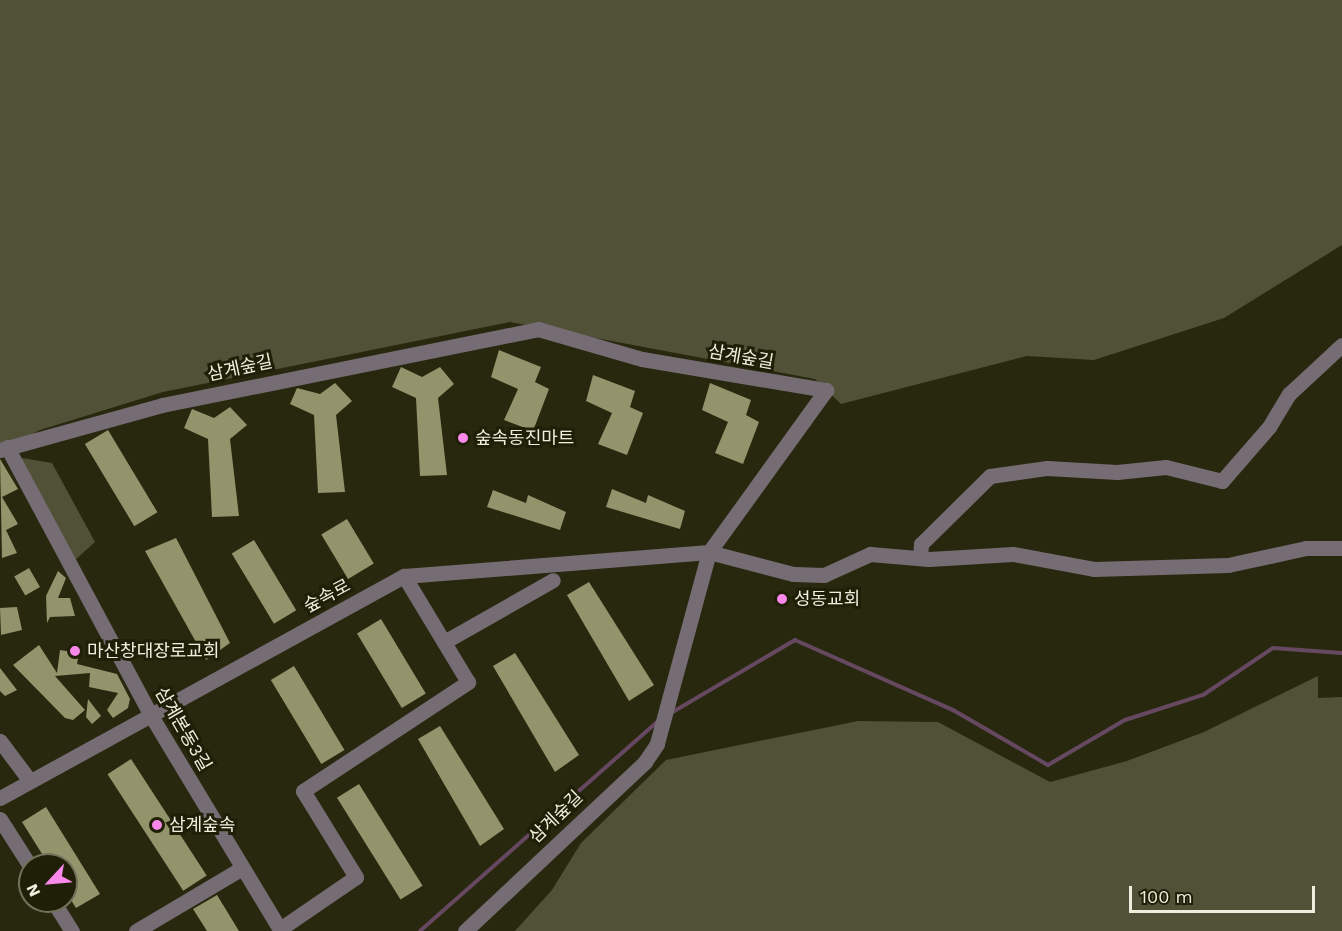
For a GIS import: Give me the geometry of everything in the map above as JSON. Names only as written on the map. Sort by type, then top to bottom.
[{"type":"street","name":"삼계숲길","points":[[3,448],[162,405],[538,329],[642,359],[826,390],[709,552],[657,744],[645,762],[465,931]]},
{"type":"street","points":[[920,558],[921,544],[990,476],[1047,468],[1117,472],[1166,467],[1222,481],[1269,427],[1288,394],[1342,345]]},
{"type":"street","name":"삼계본동3길","points":[[3,448],[150,714],[280,930]]},
{"type":"street","name":"숲속로","points":[[0,798],[404,576],[709,552],[813,574],[870,554],[920,558],[1013,554],[1094,569],[1228,565],[1306,548],[1342,548]]},
{"type":"street","points":[[280,930],[356,877],[303,791],[468,682],[404,576]]},
{"type":"street","points":[[444,642],[553,580]]},
{"type":"street","points":[[0,741],[30,781]]},
{"type":"street","points":[[0,819],[22,853]]},
{"type":"street","points":[[136,931],[242,868]]},
{"type":"street","points":[[60,913],[72,931]]},
{"type":"green space","points":[[0,0],[1342,0],[1342,245],[1224,318],[1094,360],[1027,356],[841,404],[815,379],[510,322],[163,392],[40,430],[7,447],[0,445]]},
{"type":"green space","points":[[16,457],[52,463],[95,542],[74,561]]},
{"type":"green space","points":[[1318,676],[1318,698],[1342,697],[1342,931],[515,931],[552,890],[581,843],[666,760],[858,721],[938,722],[1050,782],[1127,761],[1204,732]]},
{"type":"building","points":[[499,350],[541,367],[535,382],[549,389],[533,431],[504,420],[518,389],[491,377]]},
{"type":"building","points":[[401,367],[422,377],[440,367],[454,384],[438,398],[447,475],[420,476],[416,398],[392,387]]},
{"type":"building","points":[[593,375],[635,391],[630,407],[643,413],[627,455],[598,444],[612,413],[586,401]]},
{"type":"building","points":[[335,383],[352,401],[336,415],[345,492],[318,493],[314,415],[290,404],[297,388],[320,394]]},
{"type":"building","points":[[710,383],[751,400],[746,415],[759,422],[743,464],[715,453],[728,422],[702,410]]},
{"type":"building","points":[[230,407],[247,425],[230,439],[239,516],[212,517],[208,439],[184,428],[192,409],[214,418]]},
{"type":"building","points":[[108,430],[157,512],[134,526],[85,444]]},
{"type":"building","points":[[0,459],[18,489],[2,497],[18,524],[6,530],[17,553],[2,558]]},
{"type":"building","points":[[612,489],[646,503],[648,495],[685,511],[680,529],[606,507]]},
{"type":"building","points":[[493,490],[526,503],[528,495],[566,512],[560,530],[487,507]]},
{"type":"building","points":[[347,519],[374,564],[348,579],[321,534]]},
{"type":"building","points":[[176,538],[230,643],[206,660],[145,551]]},
{"type":"building","points":[[254,540],[296,610],[274,624],[232,553]]},
{"type":"building","points":[[29,568],[40,587],[25,596],[14,576]]},
{"type":"building","points":[[58,571],[66,578],[58,598],[70,598],[75,616],[50,617],[47,623],[46,596]]},
{"type":"building","points":[[589,582],[654,685],[629,701],[567,595]]},
{"type":"building","points":[[17,607],[22,630],[1,635],[0,608]]},
{"type":"building","points":[[381,619],[426,694],[402,708],[357,633]]},
{"type":"building","points":[[39,645],[57,673],[60,650],[79,653],[77,664],[117,674],[130,699],[128,708],[113,718],[107,710],[118,693],[89,687],[90,673],[55,676],[85,710],[73,720],[65,718],[13,665]]},
{"type":"building","points":[[515,653],[579,755],[555,772],[493,666]]},
{"type":"building","points":[[294,666],[344,750],[321,764],[271,680]]},
{"type":"building","points":[[0,668],[17,690],[5,696],[0,691]]},
{"type":"building","points":[[88,699],[101,716],[92,724],[86,717]]},
{"type":"building","points":[[440,726],[504,829],[480,846],[418,739]]},
{"type":"building","name":"삼계숲속","points":[[131,759],[207,876],[183,891],[108,774]]},
{"type":"building","points":[[359,784],[423,886],[401,900],[337,798]]},
{"type":"building","points":[[46,807],[75,853],[41,853],[22,822]]},
{"type":"building","points":[[78,859],[100,894],[78,907]]},
{"type":"building","points":[[217,895],[239,931],[207,931],[193,909]]},
{"type":"waterway","points":[[671,713],[795,640],[953,710],[1048,765],[1125,720],[1203,695],[1273,648],[1342,653]]},
{"type":"waterway","points":[[420,931],[657,722]]},
{"type":"place","name":"숲속동진마트","points":[[463,438]]},
{"type":"place","name":"성동교회","points":[[782,599]]},
{"type":"place","name":"마산창대장로교회","points":[[75,651]]},
{"type":"place","name":"삼계숲속","points":[[157,825]]}]
